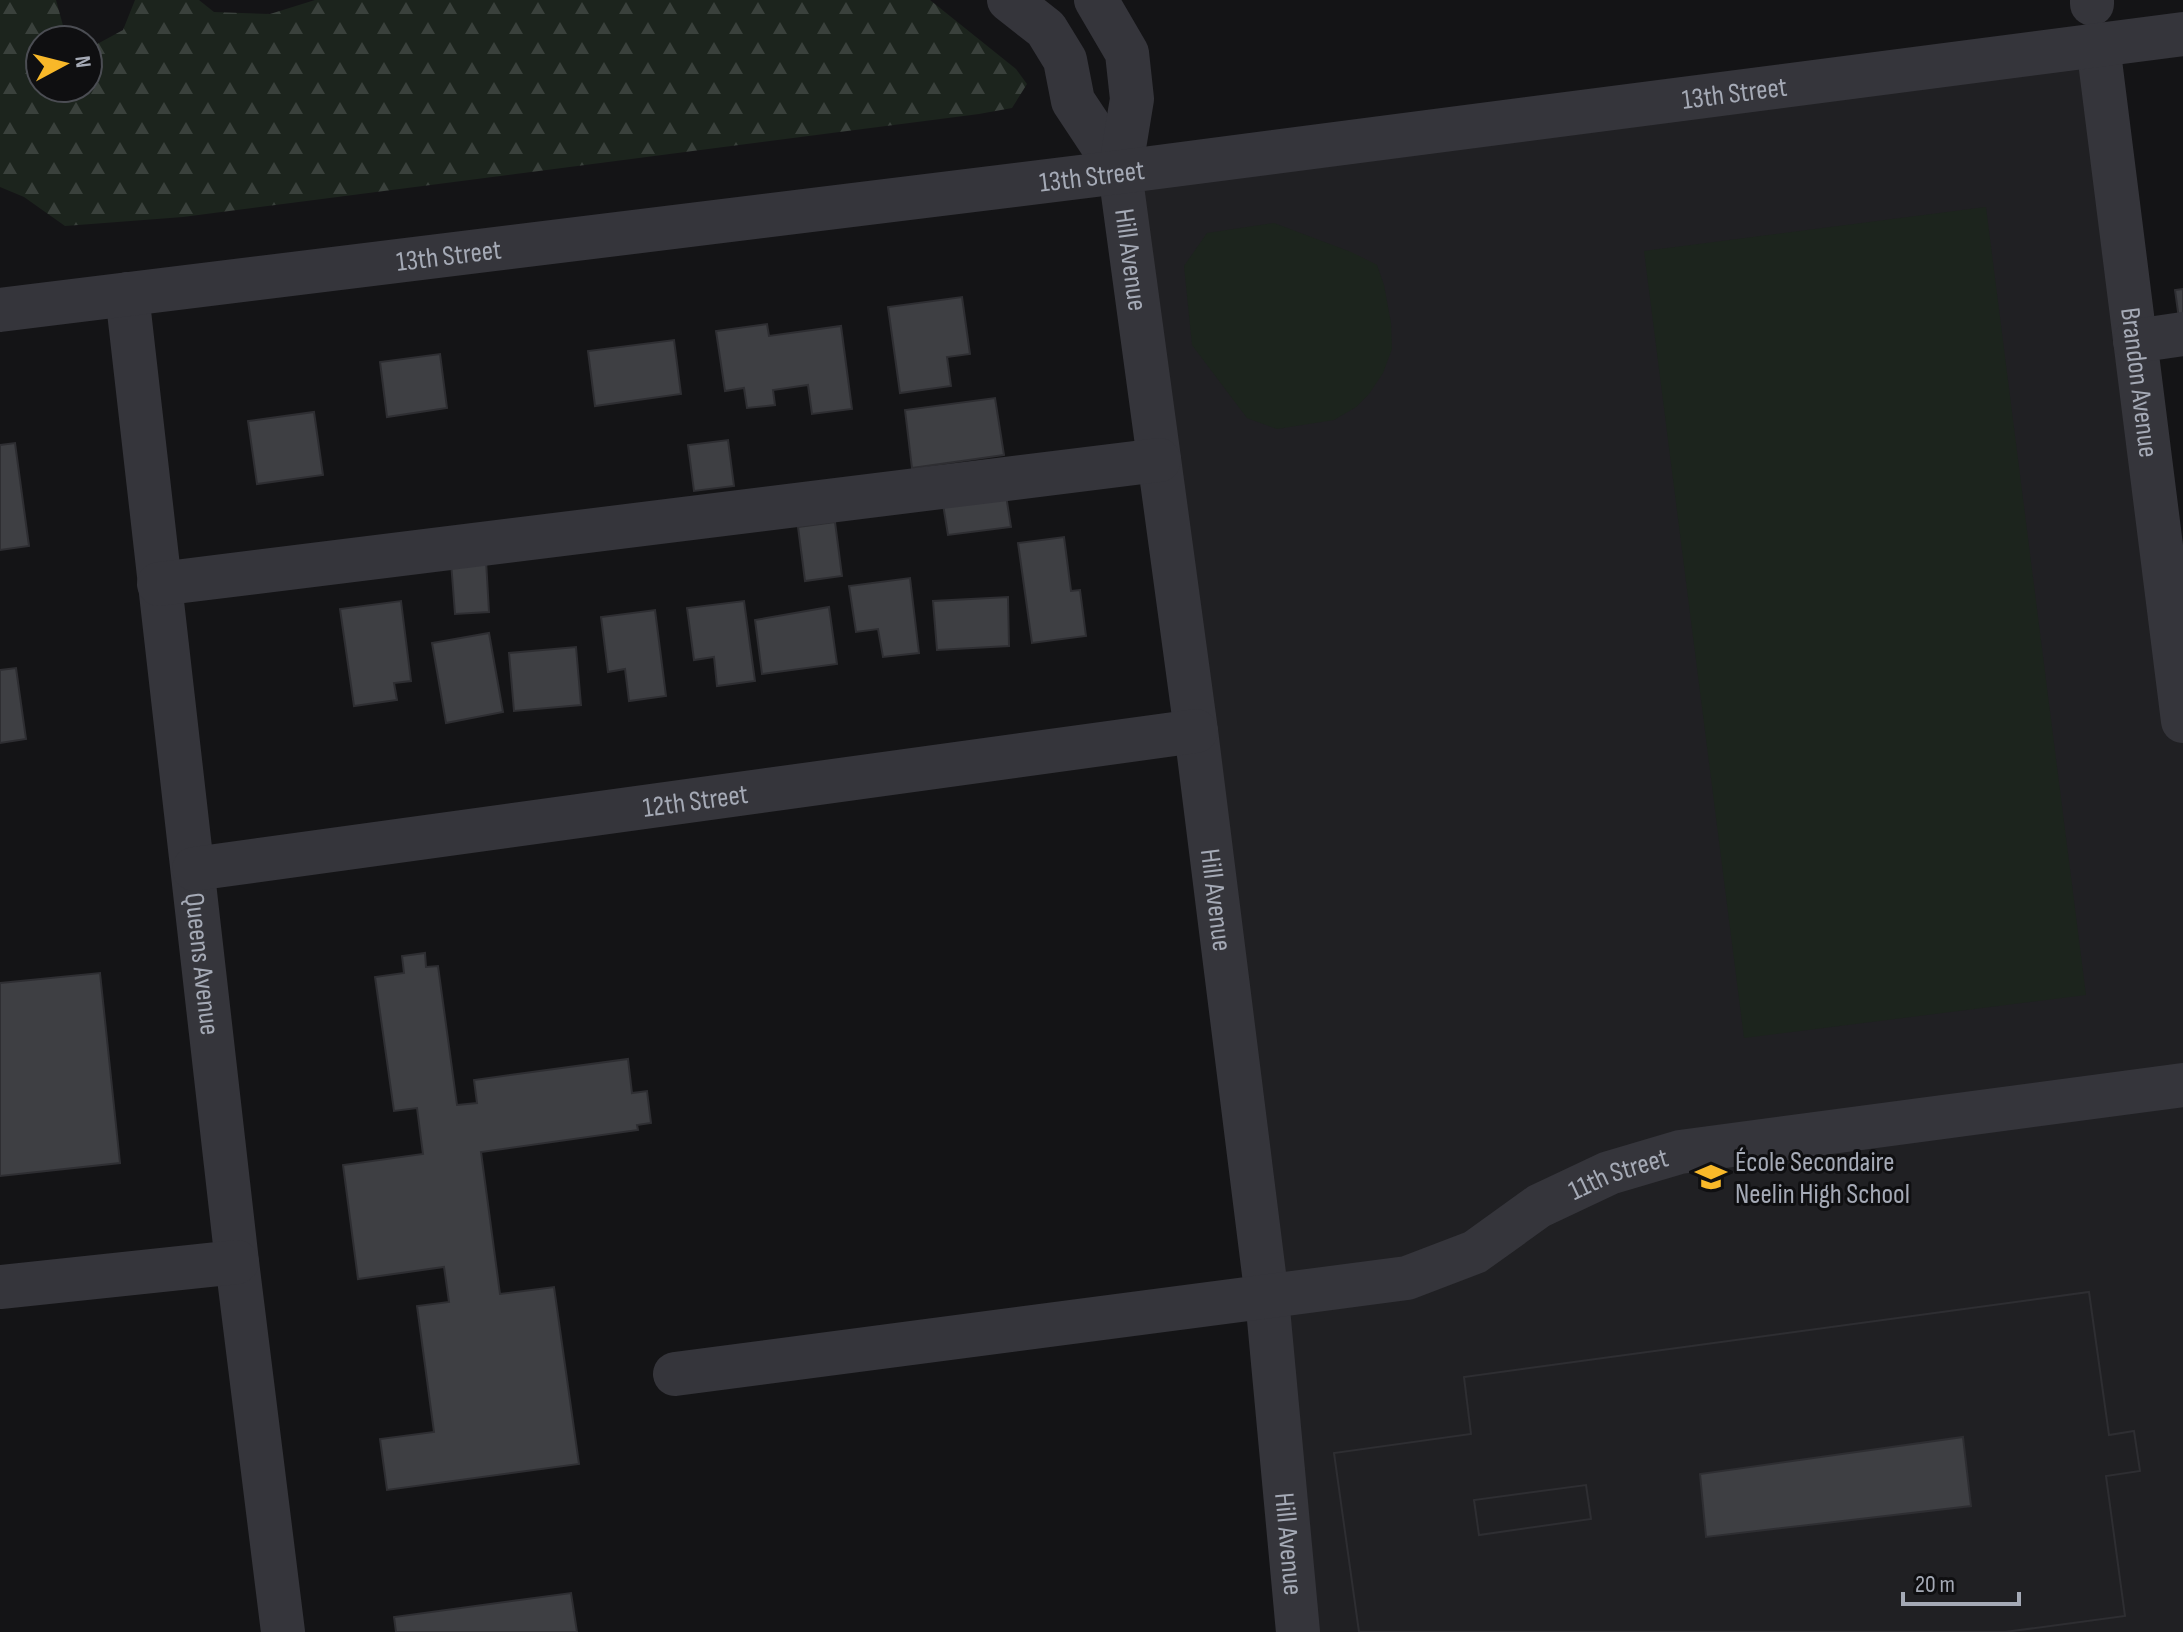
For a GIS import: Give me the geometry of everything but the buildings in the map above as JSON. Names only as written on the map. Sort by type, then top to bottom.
[{"type":"street","points":[[1009,0],[1046,29],[1065,60],[1073,101],[1120,172]]},
{"type":"street","points":[[1096,0],[1127,53],[1132,99],[1120,172]]},
{"type":"street","name":"13th Street","points":[[0,310],[1120,172],[2094,16],[2183,34]]},
{"type":"street","name":"Brandon Avenue","points":[[2094,16],[2135,341],[2177,627],[2183,721]]},
{"type":"street","name":"Hill Avenue","points":[[1120,172],[1196,731],[1267,1298],[1298,1632]]},
{"type":"street","name":"Queens Avenue","points":[[127,294],[237,1262],[283,1632]]},
{"type":"street","points":[[2135,341],[2183,334]]},
{"type":"street","points":[[159,584],[1159,460]]},
{"type":"street","name":"12th Street","points":[[194,869],[1196,731]]},
{"type":"street","name":"11th Street","points":[[675,1374],[1407,1278],[1475,1252],[1539,1206],[1609,1173],[1680,1152],[2183,1085]]},
{"type":"street","points":[[0,1287],[237,1262]]},
{"type":"shaded area","name":"École Secondaire Neelin High School","points":[[2098,45],[2183,721],[2183,1632],[1292,1632],[1120,172]]},
{"type":"green space","points":[[0,0],[56,0],[63,24],[24,24],[24,104],[104,104],[104,40],[123,30],[135,0],[199,0],[214,12],[270,14],[315,0],[930,0],[1016,69],[1027,84],[1012,108],[979,114],[183,217],[65,226],[24,197],[0,187]]},
{"type":"green space","points":[[1986,207],[2086,995],[1744,1038],[1644,251]]},
{"type":"green space","points":[[1274,223],[1377,265],[1391,323],[1392,349],[1383,373],[1356,407],[1334,420],[1277,429],[1247,418],[1192,345],[1184,266],[1207,233]]},
{"type":"place","name":"École Secondaire Neelin High School","points":[[1711,1177]]}]
